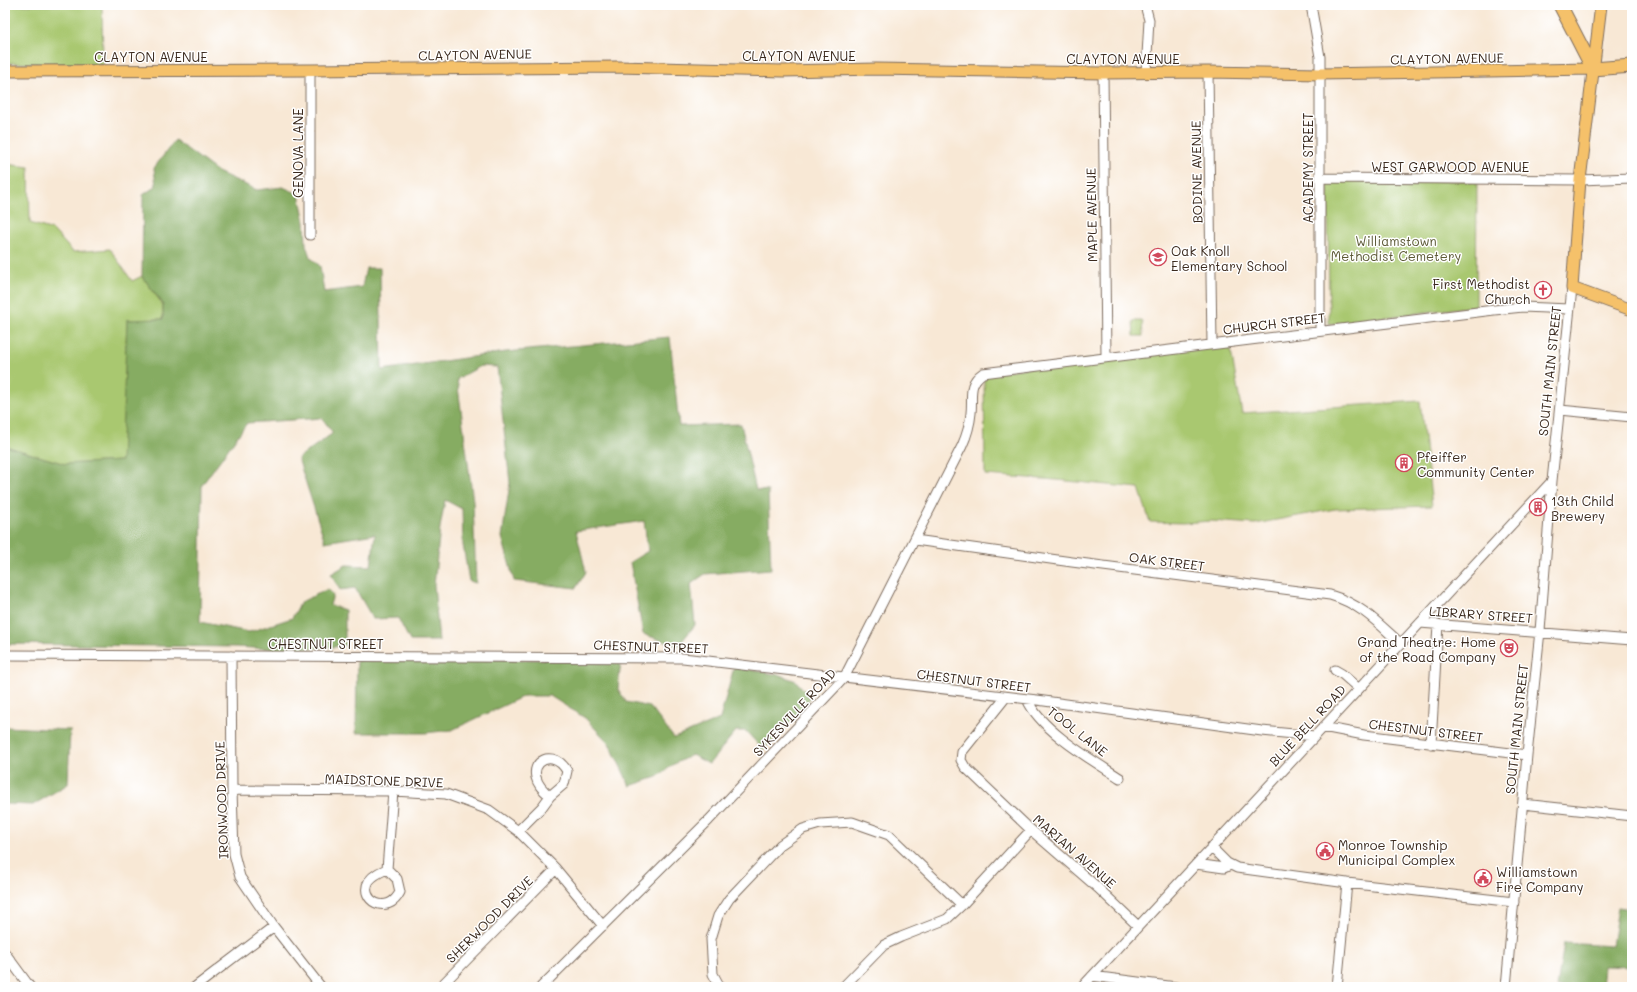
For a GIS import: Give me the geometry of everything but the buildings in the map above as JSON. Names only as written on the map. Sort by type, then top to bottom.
[{"type":"highway","points":[[1560,5],[1593,69],[1632,66]]},
{"type":"main road","name":"SOUTH MAIN STREET","points":[[1572,288],[1580,180],[1601,5]]},
{"type":"main road","name":"CLAYTON AVENUE","points":[[5,70],[310,70],[618,67],[783,71],[876,69],[1103,73],[1208,72],[1320,74],[1593,69]]},
{"type":"main road","points":[[1572,288],[1632,310]]},
{"type":"street","points":[[1145,5],[1149,20],[1146,73]]},
{"type":"street","name":"ACADEMY STREET","points":[[1311,5],[1317,38],[1320,74],[1320,331]]},
{"type":"street","name":"GENOVA LANE","points":[[310,70],[310,235]]},
{"type":"street","name":"BODINE AVENUE","points":[[1208,72],[1212,344]]},
{"type":"street","name":"MAPLE AVENUE","points":[[1103,73],[1106,357]]},
{"type":"street","name":"WEST GARWOOD AVENUE","points":[[1320,178],[1580,180],[1632,178]]},
{"type":"street","name":"SOUTH MAIN STREET","points":[[1506,987],[1540,631],[1552,481],[1572,288]]},
{"type":"street","name":"CHURCH STREET","points":[[983,373],[1510,308],[1569,309]]},
{"type":"street","name":"SYKESVILLE ROAD","points":[[541,987],[709,820],[844,678],[962,446],[970,424],[972,385],[976,378],[983,373]]},
{"type":"street","points":[[1560,410],[1632,417]]},
{"type":"street","name":"BLUE BELL ROAD","points":[[1082,987],[1552,481]]},
{"type":"street","name":"OAK STREET","points":[[915,540],[1330,595],[1358,606],[1401,644]]},
{"type":"street","name":"LIBRARY STREET","points":[[1420,623],[1540,631],[1632,640]]},
{"type":"street","points":[[1431,744],[1438,624]]},
{"type":"street","name":"CHESTNUT STREET","points":[[5,655],[677,658],[740,664],[1262,731],[1315,736]]},
{"type":"street","name":"IRONWOOD DRIVE","points":[[231,656],[234,854],[240,877],[274,927],[322,987]]},
{"type":"street","points":[[1334,670],[1342,674],[1359,689]]},
{"type":"street","name":"MARIAN AVENUE","points":[[1006,697],[964,749],[961,760],[970,773],[1031,830],[1090,880],[1138,926]]},
{"type":"street","name":"TOOL LANE","points":[[1027,700],[1031,709],[1050,729],[1120,778]]},
{"type":"street","name":"CHESTNUT STREET","points":[[1323,727],[1364,735],[1527,755]]},
{"type":"street","name":"MAIDSTONE DRIVE","points":[[232,790],[393,791],[446,794],[489,810],[518,831],[556,869],[604,926]]},
{"type":"street","points":[[387,869],[393,791]]},
{"type":"street","points":[[518,831],[542,807],[550,796]]},
{"type":"street","points":[[1523,804],[1632,816]]},
{"type":"street","points":[[720,987],[714,974],[710,939],[718,916],[729,899],[780,845],[803,829],[820,824],[852,822],[889,835],[962,905]]},
{"type":"street","points":[[843,987],[884,945],[947,919],[962,905],[1031,830]]},
{"type":"street","points":[[1211,847],[1230,865],[1237,868],[1347,883],[1514,902]]},
{"type":"street","points":[[1196,864],[1224,868],[1230,865]]},
{"type":"street","name":"SHERWOOD DRIVE","points":[[440,987],[556,869]]},
{"type":"street","points":[[1337,987],[1347,883]]},
{"type":"street","points":[[195,987],[274,927]]},
{"type":"street","points":[[5,953],[30,987]]},
{"type":"street","points":[[1092,976],[1176,987]]},
{"type":"green space","points":[[5,5],[102,5],[103,65],[5,63]]},
{"type":"green space","points":[[175,140],[218,172],[257,190],[283,187],[299,194],[305,222],[306,245],[310,257],[320,266],[324,292],[362,287],[366,268],[380,268],[382,370],[506,352],[670,337],[679,426],[741,424],[756,490],[768,491],[771,569],[705,574],[691,584],[695,625],[678,646],[643,634],[630,562],[648,551],[644,521],[576,531],[586,572],[576,588],[514,581],[502,537],[510,483],[497,367],[481,366],[457,379],[473,501],[476,583],[469,581],[463,545],[462,509],[445,500],[440,528],[434,585],[439,641],[410,641],[398,618],[373,619],[355,588],[340,590],[331,574],[346,565],[371,566],[375,534],[325,542],[298,458],[333,433],[322,418],[247,423],[202,485],[200,622],[249,632],[292,618],[301,602],[328,589],[333,595],[330,605],[345,610],[345,646],[289,650],[235,647],[5,644],[5,446],[65,464],[121,461],[127,320],[163,319],[163,304],[142,276],[143,195],[156,186],[154,168]]},
{"type":"green space","points":[[5,164],[29,167],[30,223],[53,230],[73,252],[110,249],[132,281],[142,276],[163,305],[163,319],[127,320],[122,461],[65,464],[5,446]]},
{"type":"green space","name":"Williamstown Methodist Cemetery","points":[[1328,180],[1477,181],[1476,306],[1329,324]]},
{"type":"green space","points":[[1133,321],[1142,321],[1143,336],[1134,336]]},
{"type":"green space","points":[[1229,340],[1242,413],[1420,401],[1432,506],[1335,509],[1255,524],[1211,521],[1183,523],[1150,522],[1139,488],[985,475],[984,374]]},
{"type":"green space","points":[[357,659],[621,660],[618,689],[626,702],[650,707],[674,738],[720,719],[734,667],[780,675],[796,681],[810,697],[804,709],[763,750],[746,731],[736,731],[709,764],[692,755],[674,764],[657,777],[630,786],[609,743],[585,718],[550,696],[524,696],[452,730],[425,733],[356,733]]},
{"type":"green space","points":[[5,727],[70,730],[68,784],[33,805],[5,804]]},
{"type":"green space","points":[[1618,907],[1632,909],[1632,967],[1604,966],[1602,987],[1557,987],[1564,943],[1612,946]]},
{"type":"place","name":"Oak Knoll Elementary School","points":[[1158,257]]},
{"type":"place","name":"First Methodist Church","points":[[1543,290]]},
{"type":"place","name":"Pfeiffer Community Center","points":[[1404,463]]},
{"type":"place","name":"13th Child Brewery","points":[[1538,507]]},
{"type":"place","name":"Grand Theatre: Home of the Road Company","points":[[1509,648]]},
{"type":"place","name":"Monroe Township Municipal Complex","points":[[1325,851]]},
{"type":"place","name":"Williamstown Fire Company","points":[[1483,878]]}]
